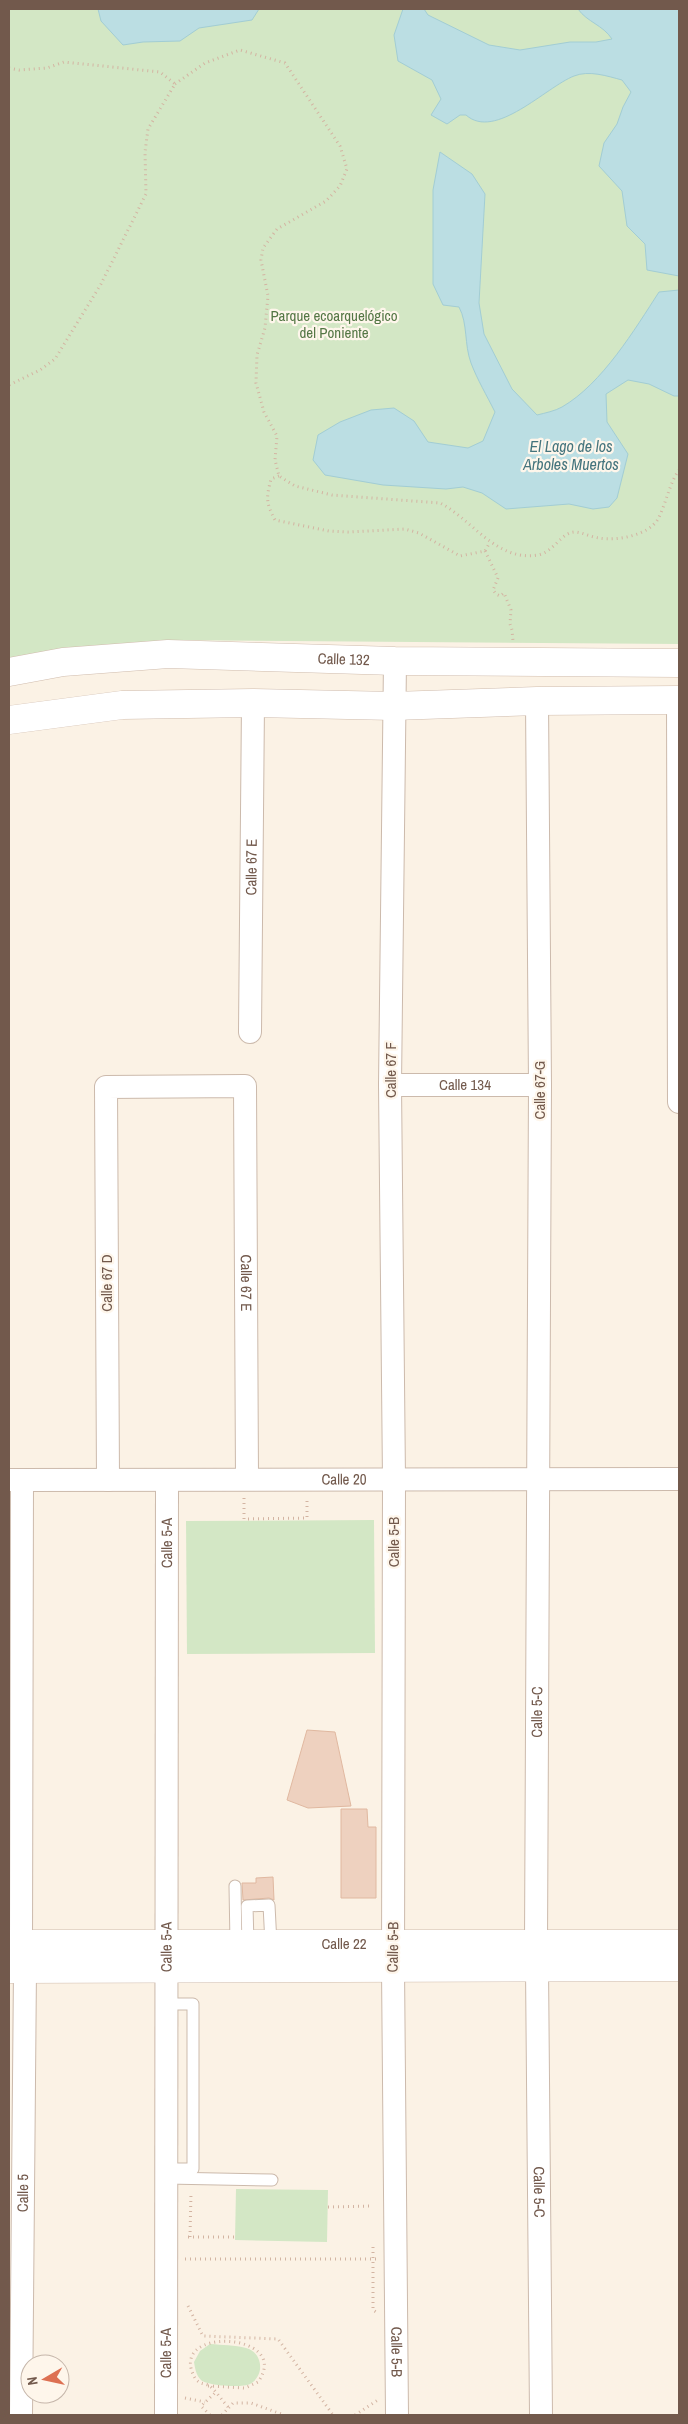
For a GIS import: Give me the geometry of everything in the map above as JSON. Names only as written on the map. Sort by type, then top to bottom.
[{"type":"street","name":"Calle 132","points":[[9,672],[63,662],[168,654],[395,661],[679,663]]},
{"type":"street","name":"Calle 67 F","points":[[394,1480],[390,1085],[395,661]]},
{"type":"street","points":[[9,720],[122,705],[253,703],[394,706],[537,701],[679,700],[679,1102]]},
{"type":"street","name":"Calle 67-G","points":[[537,701],[540,1085],[539,1479]]},
{"type":"street","name":"Calle 67 E","points":[[250,1032],[253,703]]},
{"type":"street","name":"Calle 134","points":[[390,1085],[540,1085]]},
{"type":"street","name":"Calle 67 E","points":[[245,1086],[246,1487]]},
{"type":"street","name":"Calle 67 D","points":[[108,1480],[106,1087],[245,1086]]},
{"type":"street","name":"Calle 5-C","points":[[539,1479],[536,1956],[541,2415]]},
{"type":"street","name":"Calle 20","points":[[15,1480],[167,1480],[246,1487],[394,1480],[679,1480]]},
{"type":"street","name":"Calle 5","points":[[15,1480],[16,1957],[21,2415]]},
{"type":"street","name":"Calle 5-A","points":[[166,2415],[167,1480]]},
{"type":"street","name":"Calle 5-B","points":[[394,1480],[393,1956],[396,2415]]},
{"type":"street","name":"Calle 22","points":[[167,1956],[252,1944],[393,1956]]},
{"type":"street","name":"Calle 22","points":[[16,1957],[536,1956],[679,1944]]},
{"type":"street","name":"Calle 22","points":[[536,1956],[679,1968]]},
{"type":"lane","points":[[234,1886],[252,1944]]},
{"type":"lane","points":[[166,2173],[191,2178],[272,2180]]},
{"type":"path","points":[[9,385],[40,370],[55,359],[101,284],[146,194],[145,152],[148,129],[175,84],[205,63],[240,50],[286,63],[340,146],[347,169],[340,186],[326,201],[277,229],[263,248],[261,260],[268,296],[265,328],[257,355],[256,383],[261,405],[277,436],[275,460],[279,476],[295,486],[332,495],[440,504],[452,510],[490,542],[502,549],[526,555],[539,555],[558,544],[566,534],[576,532],[599,538],[630,536],[645,530],[658,521],[674,478],[679,470]]},
{"type":"path","points":[[9,68],[19,70],[47,68],[64,62],[160,72],[175,84]]},
{"type":"path","points":[[279,476],[271,480],[267,504],[276,520],[338,532],[405,529],[419,533],[460,556],[485,551],[490,542]]},
{"type":"path","points":[[485,551],[498,578],[493,590],[500,596],[504,593],[511,610],[512,639]]},
{"type":"path","points":[[246,1487],[244,1518],[307,1518],[307,1494]]},
{"type":"path","points":[[190,2237],[191,2178]]},
{"type":"path","points":[[328,2207],[373,2206]]},
{"type":"path","points":[[185,2237],[235,2237]]},
{"type":"path","points":[[180,2259],[382,2259]]},
{"type":"path","points":[[187,2305],[203,2336],[278,2339],[333,2415]]},
{"type":"path","points":[[208,2386],[245,2388],[252,2386],[262,2376],[263,2356],[252,2346],[243,2343],[210,2341],[202,2344],[193,2353],[191,2364],[199,2382],[208,2386],[229,2408]]},
{"type":"path","points":[[210,2415],[201,2406],[215,2393]]},
{"type":"path","points":[[179,2396],[205,2402]]},
{"type":"path","points":[[355,2415],[382,2398]]},
{"type":"path","points":[[222,2415],[233,2403],[251,2403],[284,2415]]},
{"type":"green space","name":"Parque ecoarquelógico del Poniente","points":[[9,9],[679,9],[679,644],[165,640],[9,662]]},
{"type":"green space","points":[[374,1520],[375,1653],[187,1654],[186,1521]]},
{"type":"green space","points":[[236,2189],[328,2190],[327,2242],[235,2240]]},
{"type":"green space","points":[[210,2344],[237,2346],[251,2350],[256,2354],[259,2359],[260,2370],[255,2380],[250,2384],[233,2386],[210,2384],[201,2380],[197,2374],[194,2362],[200,2351]]},
{"type":"water","points":[[98,9],[259,9],[252,20],[199,28],[180,41],[143,42],[123,45],[101,21]]},
{"type":"water","points":[[403,9],[424,9],[428,15],[489,45],[520,50],[570,42],[596,42],[612,39],[578,9],[679,9],[679,276],[647,270],[645,244],[627,226],[622,191],[599,166],[604,143],[617,124],[631,92],[622,80],[598,74],[580,74],[563,82],[506,117],[491,121],[478,121],[466,115],[460,115],[447,124],[431,115],[441,99],[432,80],[398,61],[394,35]]},
{"type":"water","name":"El Lago de los Arboles Muertos","points":[[440,152],[472,174],[485,194],[479,303],[484,334],[512,389],[537,415],[559,408],[577,397],[591,385],[616,355],[659,292],[679,290],[679,396],[674,396],[649,384],[628,380],[606,394],[607,422],[628,454],[617,498],[609,507],[593,509],[569,504],[506,509],[482,493],[463,487],[446,489],[383,485],[325,475],[313,460],[318,435],[340,422],[371,410],[394,408],[414,421],[428,442],[468,448],[483,441],[495,412],[471,363],[467,349],[464,320],[459,307],[443,305],[433,284],[433,190]]},
{"type":"building","points":[[307,1730],[335,1732],[351,1806],[308,1808],[287,1800]]},
{"type":"building","points":[[341,1809],[367,1809],[368,1827],[376,1827],[376,1898],[341,1898]]},
{"type":"building","points":[[273,1877],[274,1900],[269,1898],[243,1900],[242,1883],[256,1883],[256,1878]]}]
